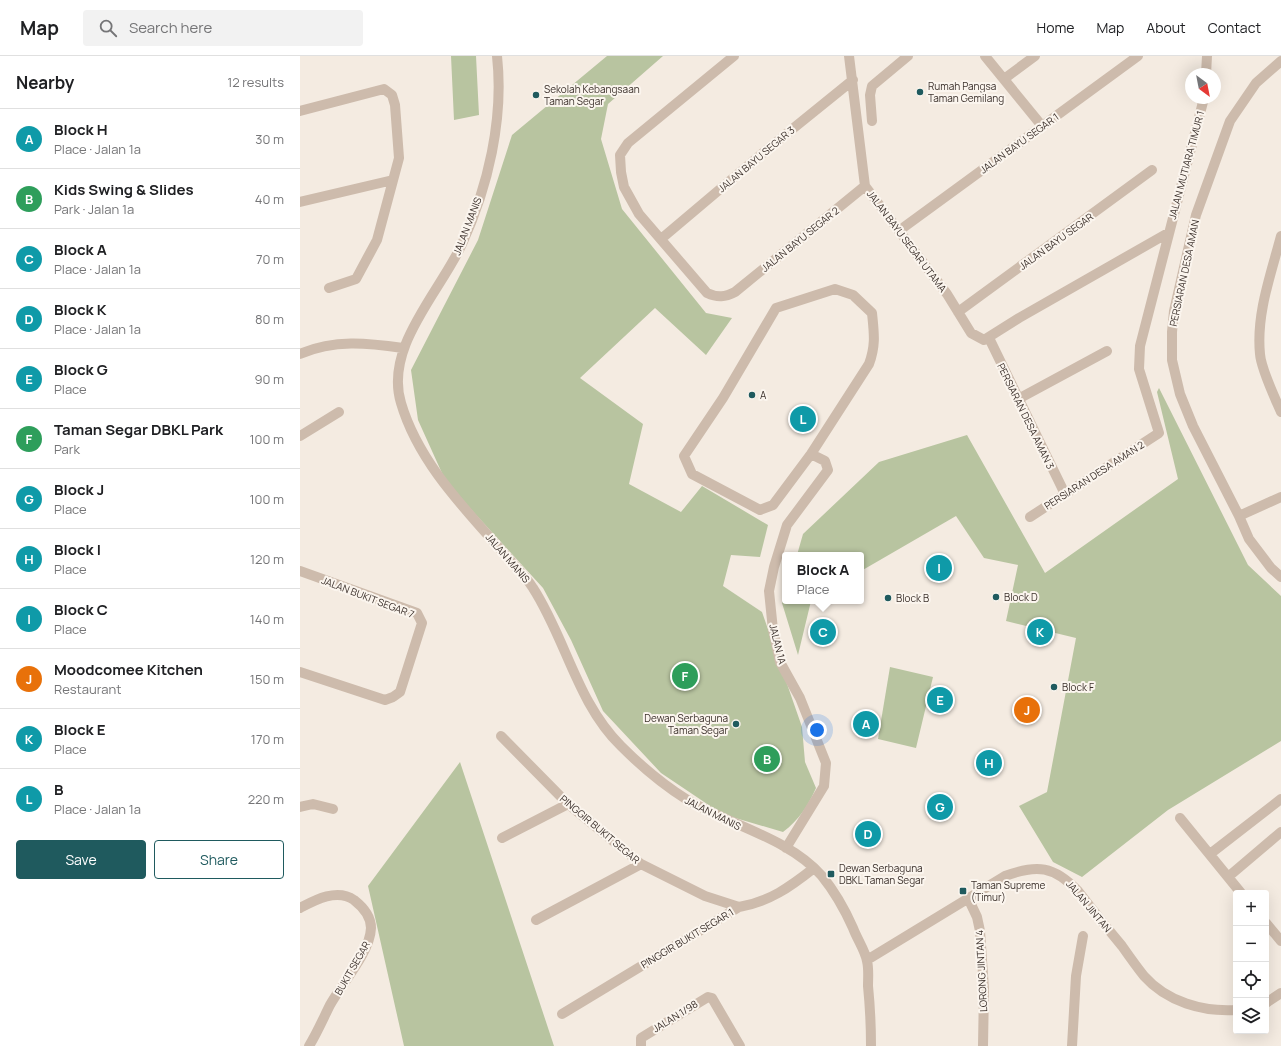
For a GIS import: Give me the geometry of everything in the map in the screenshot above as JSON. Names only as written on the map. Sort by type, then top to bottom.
[{"type":"street","name":"JALAN MANIS","points":[[497,56],[498,99],[491,160],[461,245],[403,348],[398,365],[400,400],[407,421],[420,447],[436,472],[460,503],[533,587],[560,638],[584,695],[600,722],[618,744],[658,780],[688,800],[719,817],[786,848],[814,868],[838,899],[867,960]]},
{"type":"street","points":[[661,239],[639,214],[624,187],[620,155],[628,142],[734,56]]},
{"type":"street","name":"JALAN BAYU SEGAR UTAMA","points":[[849,56],[865,186],[900,230],[958,312],[971,333],[986,339]]},
{"type":"street","points":[[872,121],[870,95],[872,86],[908,56]]},
{"type":"street","points":[[985,56],[1042,126]]},
{"type":"street","points":[[1004,79],[1035,56]]},
{"type":"street","name":"JALAN BAYU SEGAR 1","points":[[900,230],[1138,56]]},
{"type":"street","points":[[1207,59],[1217,56]]},
{"type":"street","name":"PERSIARAN DESA AMAN","points":[[1281,61],[1256,83],[1230,121],[1196,215],[1174,311],[1172,332],[1172,360],[1180,394],[1193,426],[1239,516],[1249,539],[1271,568],[1281,577]]},
{"type":"street","name":"JALAN BAYU SEGAR 3","points":[[661,239],[764,152],[853,80]]},
{"type":"street","points":[[300,111],[384,90],[388,91],[392,95],[395,105],[399,158],[377,240],[356,279],[329,288]]},
{"type":"street","name":"JALAN MUTIARA TIMUR 1","points":[[1159,432],[1139,369],[1140,346],[1202,104]]},
{"type":"street","name":"JALAN BAYU SEGAR","points":[[958,312],[1152,170]]},
{"type":"street","points":[[300,202],[393,180]]},
{"type":"street","name":"JALAN BAYU SEGAR 2","points":[[661,239],[708,293],[716,297],[728,296],[735,292],[865,186]]},
{"type":"street","points":[[986,339],[1019,318],[1168,233]]},
{"type":"street","points":[[1281,236],[1265,299],[1260,327],[1260,356],[1281,412]]},
{"type":"street","points":[[835,289],[853,295],[872,313],[875,344],[869,364],[811,454],[773,505],[760,510],[692,474],[684,456],[723,398],[776,308],[835,289]]},
{"type":"street","name":"PERSIARAN DESA AMAN 3","points":[[986,339],[1018,399],[1065,494]]},
{"type":"street","points":[[300,354],[336,344],[363,343],[403,348]]},
{"type":"street","points":[[1018,399],[1107,351]]},
{"type":"street","points":[[300,436],[339,412]]},
{"type":"street","name":"PERSIARAN DESA AMAN 2","points":[[1030,517],[1159,432]]},
{"type":"street","name":"JALAN 1A","points":[[786,848],[824,786],[826,763],[800,698],[780,662],[773,630],[769,591],[774,567],[787,525],[828,470],[825,462],[811,454]]},
{"type":"street","points":[[1239,516],[1281,497]]},
{"type":"street","name":"JALAN BUKIT SEGAR 7","points":[[300,571],[417,613],[422,623],[400,692],[394,697],[385,700],[300,672]]},
{"type":"street","name":"PINGGIR BUKIT SEGAR","points":[[501,736],[568,804],[641,864],[705,896],[739,907]]},
{"type":"street","points":[[1210,854],[1281,799]]},
{"type":"street","points":[[300,807],[314,804],[333,808]]},
{"type":"street","points":[[502,838],[568,804]]},
{"type":"street","points":[[1180,818],[1239,890]]},
{"type":"street","points":[[1228,877],[1281,832]]},
{"type":"street","points":[[536,920],[641,864]]},
{"type":"street","name":"PINGGIR BUKIT SEGAR 1","points":[[562,1014],[739,907],[757,904],[774,896],[814,868]]},
{"type":"street","name":"JALAN JINTAN","points":[[867,960],[1005,876],[1022,869],[1038,868],[1054,872],[1067,880],[1078,891],[1145,977],[1161,990],[1190,1005],[1208,1009],[1233,1010]]},
{"type":"street","name":"BUKIT SEGAR","points":[[300,908],[325,897],[340,895],[352,898],[360,904],[367,913],[371,926],[369,941],[330,1005],[309,1046]]},
{"type":"street","name":"LORONG JINTAN 4","points":[[968,898],[977,918],[980,931],[984,989],[983,1046]]},
{"type":"street","points":[[1268,926],[1281,941]]},
{"type":"street","points":[[1072,1046],[1076,976],[1083,936]]},
{"type":"street","points":[[867,960],[871,1046]]},
{"type":"street","points":[[1269,1001],[1281,993]]},
{"type":"street","name":"JALAN 1/98","points":[[640,1046],[641,1038],[705,998],[712,998],[740,1046]]},
{"type":"green space","points":[[451,56],[476,56],[479,115],[454,120]]},
{"type":"green space","points":[[607,56],[663,56],[608,104],[601,139],[622,209],[706,313],[732,318],[706,355],[655,308],[580,378],[643,424],[629,484],[681,512],[702,486],[768,525],[760,557],[731,555],[723,586],[762,612],[802,727],[805,762],[816,788],[810,801],[794,823],[783,832],[722,814],[661,773],[603,711],[571,640],[543,588],[446,482],[418,420],[411,370],[478,240],[512,135]]},
{"type":"green space","points":[[1159,388],[1248,565],[1281,596],[1281,741],[1168,810],[1082,877],[1053,862],[1019,806],[1047,792],[1076,638],[1006,621],[1018,565],[984,558],[956,516],[864,569],[864,552],[798,552],[803,534],[879,462],[967,435],[1045,573],[1178,479],[1157,392]]},
{"type":"green space","points":[[782,604],[810,604],[798,655]]},
{"type":"green space","points":[[890,667],[933,677],[916,748],[878,739]]},
{"type":"green space","points":[[460,762],[554,1046],[404,1046],[368,886]]},
{"type":"place","name":"Rumah Pangsa Taman Gemilang","points":[[920,92]]},
{"type":"place","name":"Sekolah Kebangsaan Taman Segar","points":[[536,95]]},
{"type":"place","name":"A","points":[[752,395]]},
{"type":"place","name":"B","points":[[803,419]]},
{"type":"place","name":"Block C","points":[[939,568]]},
{"type":"place","name":"Block D","points":[[996,597]]},
{"type":"place","name":"Block B","points":[[888,598]]},
{"type":"place","name":"Block A","points":[[823,632]]},
{"type":"place","name":"Block E","points":[[1040,632]]},
{"type":"place","name":"Taman Segar DBKL Park","points":[[685,676]]},
{"type":"place","name":"Block F","points":[[1054,687]]},
{"type":"place","name":"Block G","points":[[940,700]]},
{"type":"place","name":"Moodcomee Kitchen","points":[[1027,710]]},
{"type":"place","name":"Dewan Serbaguna Taman Segar","points":[[736,724]]},
{"type":"place","name":"Block H","points":[[866,724]]},
{"type":"place","name":"Kids Swing & Slides","points":[[767,759]]},
{"type":"place","name":"Block I","points":[[989,763]]},
{"type":"place","name":"Block J","points":[[940,807]]},
{"type":"place","name":"Block K","points":[[868,834]]},
{"type":"place","name":"Dewan Serbaguna DBKL Taman Segar","points":[[831,874]]},
{"type":"place","name":"Taman Supreme (Timur)","points":[[963,891]]}]
